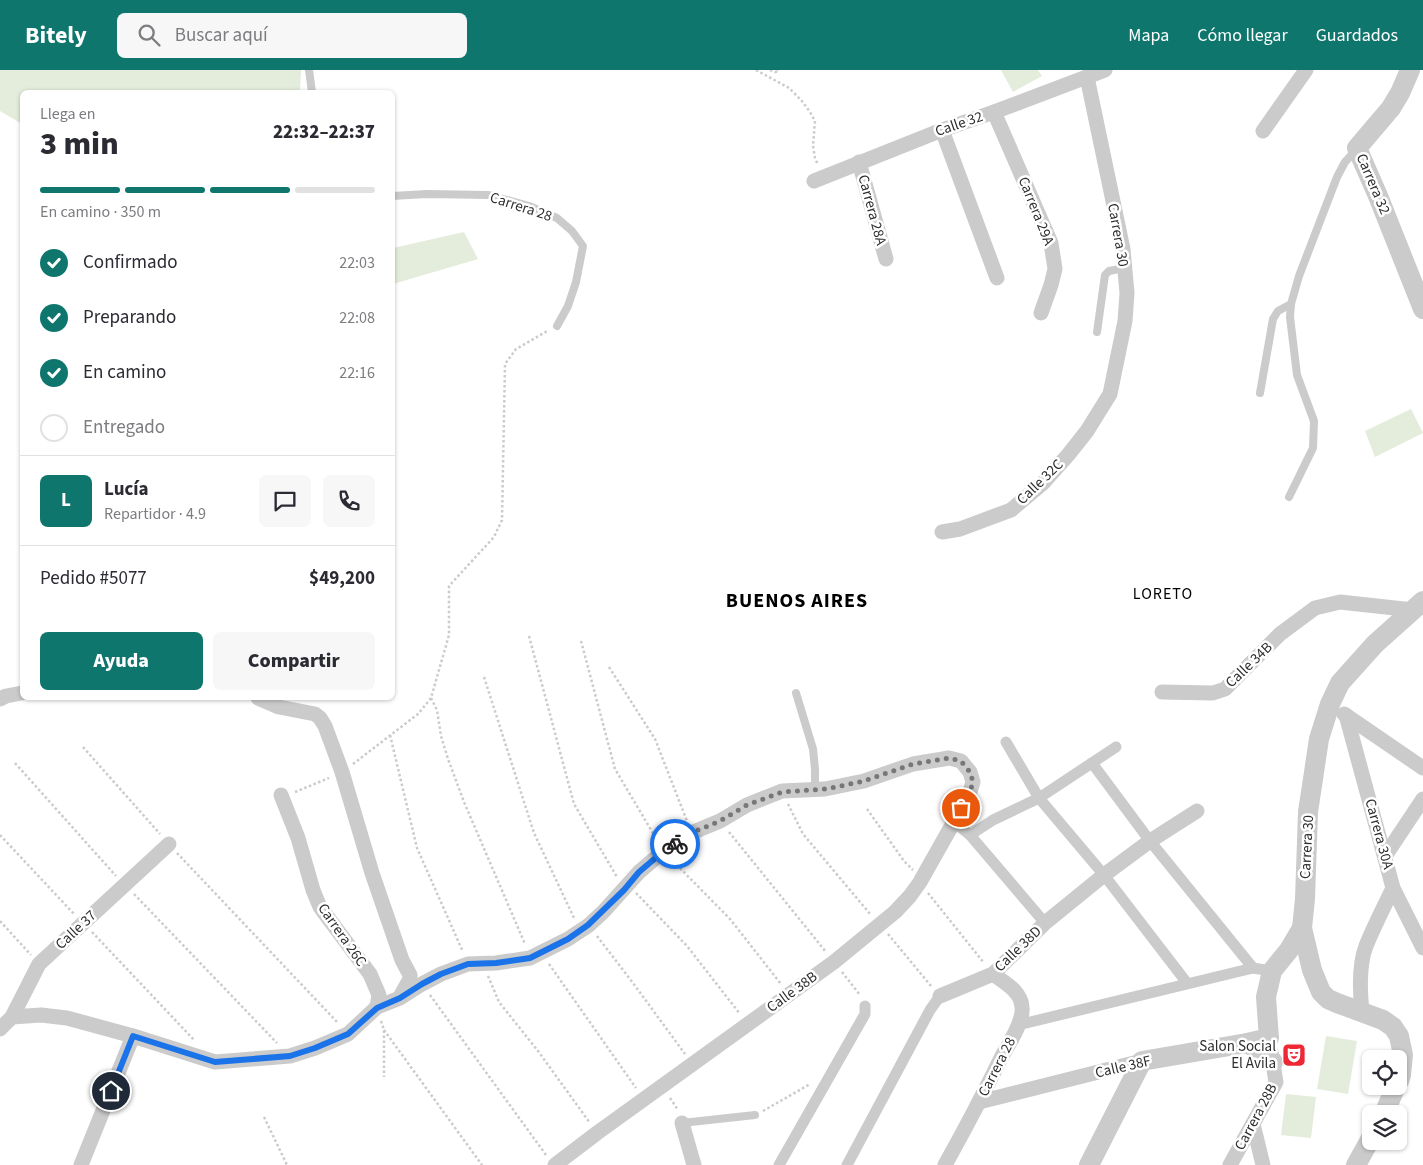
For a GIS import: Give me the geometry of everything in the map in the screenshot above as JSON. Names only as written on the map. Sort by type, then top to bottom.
[{"type":"street","name":"Calle 32","points":[[819,179],[942,130],[1105,70]]},
{"type":"street","points":[[1264,132],[1306,70]]},
{"type":"street","name":"Carrera 32","points":[[1410,70],[1391,108],[1357,148],[1423,309]]},
{"type":"street","name":"Carrera 30","points":[[1087,77],[1122,249],[1126,293],[1125,321],[1110,394]]},
{"type":"street","name":"Carrera 29A","points":[[994,112],[1051,243],[1055,269],[1041,314]]},
{"type":"street","points":[[942,130],[997,278]]},
{"type":"street","name":"Carrera 28A","points":[[859,162],[886,259]]},
{"type":"street","name":"Calle 32C","points":[[942,532],[960,530],[1011,510],[1043,484],[1086,431],[1110,394]]},
{"type":"street","name":"Calle 34B","points":[[1162,692],[1212,692],[1225,689],[1280,634],[1315,608],[1340,602],[1418,606]]},
{"type":"street","name":"Carrera 30","points":[[1402,1050],[1399,1036],[1393,1026],[1358,1005],[1337,1004],[1321,992],[1312,970],[1302,928],[1308,812],[1319,739],[1330,704],[1340,683],[1375,644],[1418,606]]},
{"type":"street","points":[[0,698],[20,693]]},
{"type":"street","points":[[263,700],[279,706],[314,714],[320,718],[325,726],[342,772],[372,873],[402,960],[410,975],[410,979],[400,998]]},
{"type":"street","points":[[1330,704],[1423,768]]},
{"type":"street","name":"Carrera 30A","points":[[1346,715],[1393,888],[1423,948]]},
{"type":"street","points":[[1006,742],[1039,798],[1104,875],[1187,983]]},
{"type":"street","points":[[970,835],[993,820],[1039,798],[1116,747]]},
{"type":"street","name":"Calle 38B","points":[[551,1161],[597,1133],[789,995],[834,962],[895,912],[920,882],[969,795],[973,782],[970,772],[961,761],[949,758],[913,764],[864,781],[826,789],[815,789]]},
{"type":"street","points":[[1092,763],[1150,841],[1268,967]]},
{"type":"street","points":[[12,1017],[41,1015],[67,1018],[133,1036],[215,1062],[290,1056],[348,1034],[377,1008],[400,998],[441,974],[475,964],[510,961],[536,955],[568,939],[584,928],[639,872],[664,851],[691,833],[720,821],[747,805],[782,792],[815,789]]},
{"type":"street","name":"Carrera 26C","points":[[281,795],[298,838],[313,890],[320,907],[370,974],[379,994],[377,1008]]},
{"type":"street","points":[[1385,856],[1423,799]]},
{"type":"street","name":"Calle 38D","points":[[940,996],[993,974],[1045,923],[1104,875],[1150,841],[1198,812]]},
{"type":"street","points":[[954,822],[970,835],[1045,923]]},
{"type":"street","name":"Calle 37","points":[[0,1029],[12,1017],[39,964],[169,844]]},
{"type":"street","points":[[1358,1005],[1366,948],[1393,888]]},
{"type":"street","name":"Carrera 28B","points":[[1230,1165],[1276,1082],[1269,1038],[1266,997],[1268,967],[1294,943],[1302,928]]},
{"type":"street","points":[[1018,1025],[1187,983],[1301,960],[1307,963],[1312,970]]},
{"type":"street","name":"Carrera 28","points":[[945,1165],[1018,1025],[1023,1009],[1020,996],[1009,985],[993,974]]},
{"type":"street","points":[[847,1165],[930,1010],[940,996]]},
{"type":"street","points":[[779,1165],[865,1014],[865,1006]]},
{"type":"street","points":[[81,1165],[133,1036]]},
{"type":"street","name":"Calle 38F","points":[[979,1102],[1142,1061],[1269,1038]]},
{"type":"street","points":[[1247,1043],[1267,1055],[1273,1062]]},
{"type":"street","points":[[1088,1165],[1142,1061]]},
{"type":"street","points":[[682,1123],[694,1165]]},
{"type":"street","points":[[1253,1124],[1264,1165]]},
{"type":"street","points":[[1356,1165],[1364,1150]]},
{"type":"lane","points":[[309,70],[312,90]]},
{"type":"lane","points":[[1289,497],[1313,448],[1314,421],[1296,375],[1290,317],[1291,304],[1299,276],[1338,177],[1345,162],[1357,148]]},
{"type":"lane","name":"Carrera 28","points":[[395,196],[426,194],[489,195],[529,206],[558,218],[572,231],[583,246],[576,282],[568,306],[557,326]]},
{"type":"lane","points":[[1097,332],[1105,275],[1109,271],[1124,268]]},
{"type":"lane","points":[[1260,393],[1273,320],[1278,311],[1291,304]]},
{"type":"lane","points":[[796,692],[813,748],[815,789]]},
{"type":"lane","points":[[682,1123],[755,1115]]},
{"type":"path","points":[[756,70],[789,88],[810,112],[815,121],[814,146],[819,179]]},
{"type":"path","points":[[770,70],[775,72],[778,70]]},
{"type":"path","points":[[281,795],[299,792],[342,772],[418,714],[431,698],[449,635],[449,586],[494,537],[502,520],[505,364],[516,348],[557,326]]},
{"type":"path","points":[[528,636],[574,804],[626,887],[687,946],[748,1024]]},
{"type":"path","points":[[581,640],[615,769],[664,851],[730,919],[789,995]]},
{"type":"path","points":[[609,667],[656,738],[691,833]]},
{"type":"path","points":[[484,677],[534,833],[584,928],[634,983],[693,1064]]},
{"type":"path","points":[[431,698],[437,710],[441,736],[448,759],[464,802],[536,955],[644,1099]]},
{"type":"path","points":[[390,736],[418,848],[475,964],[499,1002],[538,1051],[597,1133]]},
{"type":"path","points":[[82,747],[169,844],[348,1034]]},
{"type":"path","points":[[15,763],[125,885],[290,1056]]},
{"type":"path","points":[[782,792],[803,834],[940,996]]},
{"type":"path","points":[[720,821],[862,997],[865,1006]]},
{"type":"path","points":[[0,835],[195,1041]]},
{"type":"path","points":[[0,921],[39,964]]},
{"type":"path","points":[[422,984],[551,1161]]},
{"type":"path","points":[[377,1008],[384,1030],[384,1077]]},
{"type":"path","points":[[384,1030],[482,1165]]},
{"type":"path","points":[[755,1115],[831,1073]]},
{"type":"path","points":[[661,1086],[676,1106],[682,1123]]},
{"type":"path","points":[[264,1117],[286,1165]]},
{"type":"green space","points":[[0,70],[301,70],[300,90],[20,90],[20,123],[0,111]]},
{"type":"green space","points":[[1001,70],[1038,70],[1042,76],[1013,92]]},
{"type":"green space","points":[[464,232],[478,259],[395,283],[395,248]]},
{"type":"green space","points":[[1411,409],[1423,433],[1375,457],[1365,431]]},
{"type":"green space","points":[[1326,1036],[1357,1041],[1348,1094],[1317,1089]]},
{"type":"green space","points":[[1286,1094],[1316,1097],[1311,1138],[1281,1135]]},
{"type":"way so far","points":[[675,844],[691,833],[720,821],[747,805],[782,792],[826,789],[864,781],[913,764],[949,758],[961,761],[970,772],[973,782],[969,795],[961,808]]},
{"type":"place","name":"Salon Social El Avila","points":[[1294,1055]]},
{"type":"district","name":"LORETO","points":[[1163,594]]},
{"type":"district","name":"BUENOS AIRES","points":[[797,601]]},
{"type":"route","points":[[111,1091],[133,1036],[215,1062],[290,1056],[348,1034],[377,1008],[400,998],[441,974],[468,964],[496,963],[530,958],[568,939],[588,925],[604,911],[639,872],[675,844]]}]
